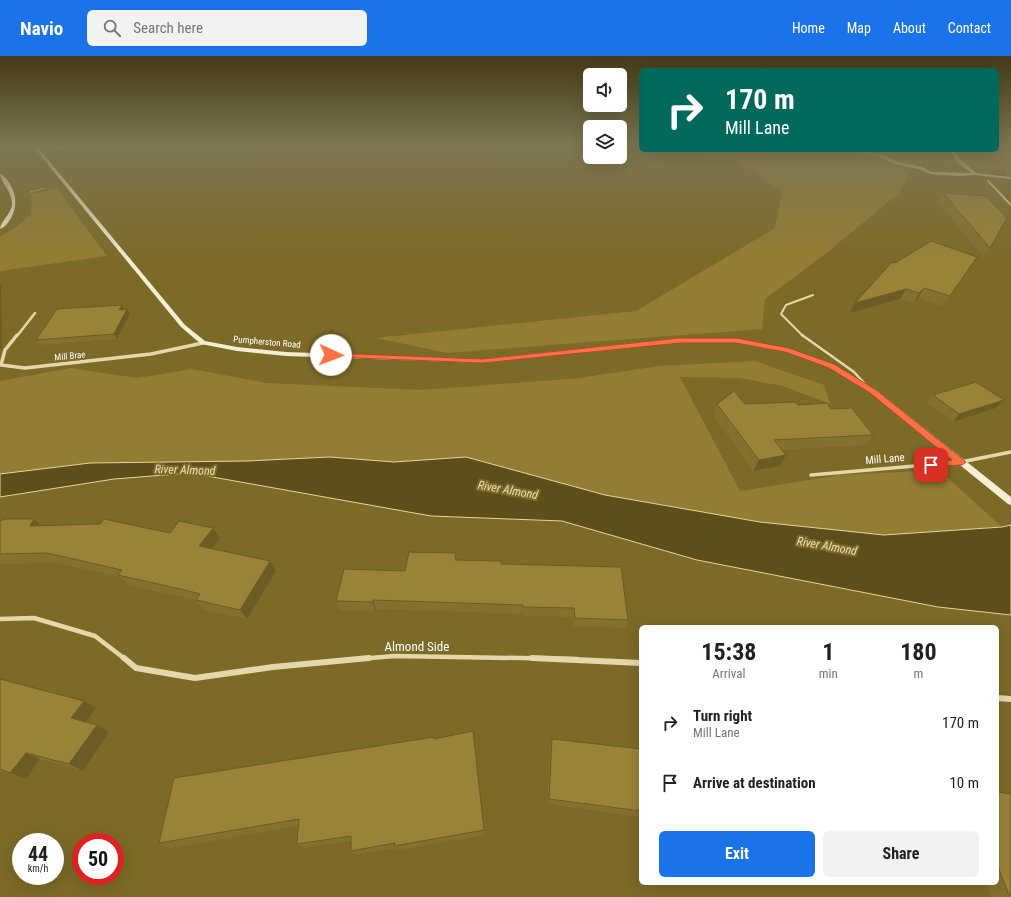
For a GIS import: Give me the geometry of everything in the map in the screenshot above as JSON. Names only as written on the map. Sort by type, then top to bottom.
[{"type":"main road","points":[[0,228],[4,225],[14,210],[13,196],[7,183]]},
{"type":"main road","points":[[65,183],[183,326],[203,343]]},
{"type":"main road","name":"Pumpherston Road","points":[[203,343],[237,349],[286,354],[483,361],[680,340],[736,340],[787,350],[832,366],[873,392],[1011,502]]},
{"type":"street","points":[[989,183],[1011,205]]},
{"type":"street","name":"Mill Brae","points":[[35,313],[5,350],[1,365],[26,368],[150,354],[203,343]]},
{"type":"street","name":"Mill Lane","points":[[811,475],[962,462],[1011,452]]},
{"type":"street","name":"Almond Side","points":[[0,619],[34,618],[95,636],[136,668],[195,678],[273,667],[395,656],[572,659],[639,663]]},
{"type":"street","points":[[999,698],[1011,699]]},
{"type":"lane","points":[[813,295],[786,305],[781,314],[802,334],[854,372],[873,392]]},
{"type":"shaded area","points":[[770,183],[905,183],[899,193],[824,255],[765,299],[762,329],[447,353],[376,338],[636,311],[775,228],[782,191]]},
{"type":"shaded area","points":[[57,188],[107,256],[0,271],[0,236],[15,228],[31,214],[32,194]]},
{"type":"shaded area","points":[[755,361],[824,385],[830,404],[783,386],[739,378],[680,377],[740,491],[840,475],[939,470],[1002,527],[884,535],[760,522],[605,495],[466,457],[394,462],[330,457],[247,461],[90,463],[0,474],[0,381],[71,368],[137,378],[192,369],[266,383],[422,390],[579,378],[659,366]]},
{"type":"water","name":"River Almond","points":[[330,457],[394,462],[466,457],[605,495],[760,522],[884,535],[1002,527],[1011,525],[1011,615],[938,607],[697,560],[562,521],[431,516],[190,473],[114,479],[0,497],[0,474],[90,463],[247,461]]},
{"type":"building","points":[[943,193],[986,196],[1007,218],[990,248]]},
{"type":"building","points":[[931,241],[977,257],[950,296],[924,288],[919,293],[906,289],[855,303],[892,262],[895,263]]},
{"type":"building","points":[[122,305],[119,310],[127,309],[114,334],[36,340],[57,309]]},
{"type":"building","points":[[976,382],[1004,400],[959,414],[933,395]]},
{"type":"building","points":[[734,391],[745,404],[795,402],[798,405],[827,403],[831,409],[852,408],[873,435],[774,440],[786,455],[759,460],[717,404]]},
{"type":"building","points":[[6,519],[34,519],[30,526],[100,524],[104,519],[170,533],[179,521],[213,528],[199,546],[270,561],[240,610],[196,600],[200,594],[118,575],[122,570],[47,553],[0,554],[0,521]]},
{"type":"building","points":[[409,552],[456,553],[455,560],[501,561],[501,564],[621,567],[628,620],[575,618],[574,608],[373,600],[372,602],[336,601],[344,569],[405,571]]},
{"type":"building","points":[[0,679],[84,701],[71,718],[97,725],[69,764],[26,753],[10,773],[0,769]]},
{"type":"building","points":[[473,731],[484,830],[394,846],[395,843],[351,851],[351,836],[297,844],[299,819],[159,843],[174,778],[434,737],[434,739]]},
{"type":"building","points":[[552,739],[639,749],[639,811],[549,799]]},
{"type":"building","points":[[999,792],[1011,794],[1011,895],[1009,895],[999,869]]},
{"type":"route","points":[[331,355],[483,361],[680,340],[736,340],[787,350],[832,366],[873,392],[962,462],[931,465]]}]
